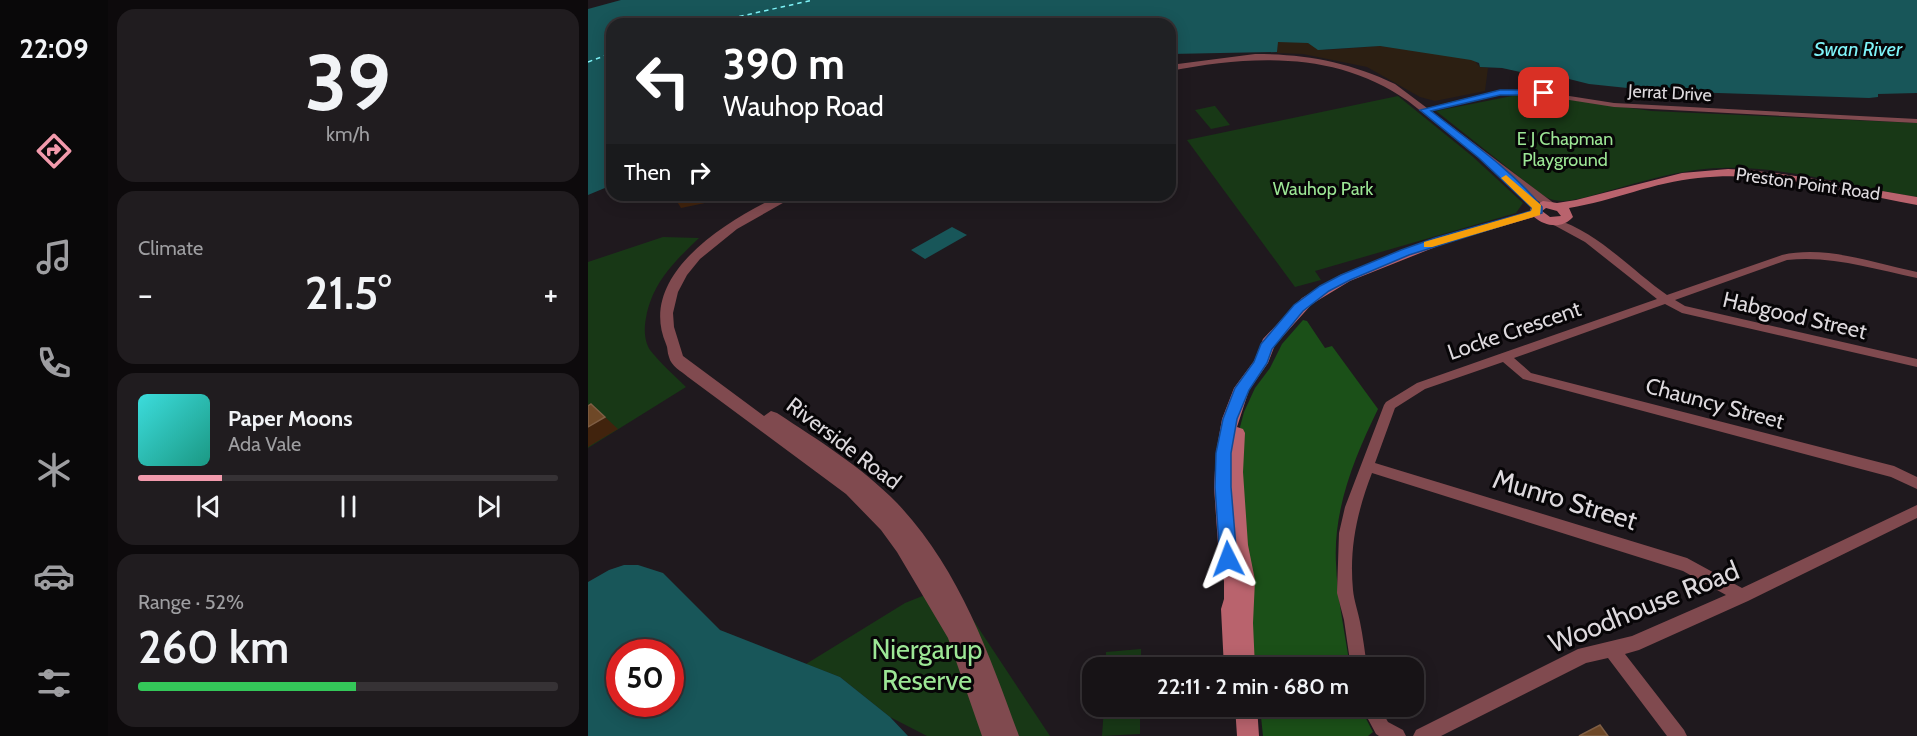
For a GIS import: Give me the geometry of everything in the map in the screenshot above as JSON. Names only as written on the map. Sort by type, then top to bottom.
[{"type":"main road","name":"Preston Point Road","points":[[1233,657],[1231,609],[1234,599],[1234,581],[1228,559],[1223,487],[1224,453],[1230,419],[1246,382],[1261,363],[1268,343],[1307,301],[1346,278],[1439,240],[1551,213],[1583,208],[1668,185],[1715,177],[1749,176],[1782,180],[1917,203]]},
{"type":"main road","name":"Preston Point Road","points":[[1245,657],[1245,588],[1239,545],[1234,472],[1235,441],[1247,400],[1266,369],[1272,354],[1292,327],[1316,303],[1352,281],[1435,247],[1551,213]]},
{"type":"main road","points":[[1237,717],[1238,736]]},
{"type":"main road","points":[[1247,717],[1248,736]]},
{"type":"street","points":[[1176,67],[1240,57],[1270,56],[1316,60],[1369,75],[1392,86],[1424,110],[1551,213]]},
{"type":"street","name":"Jerrat Drive","points":[[1424,110],[1500,93],[1531,92],[1614,105],[1917,122]]},
{"type":"street","name":"Riverside Road","points":[[781,201],[729,229],[689,264],[672,290],[666,314],[667,330],[676,357],[693,373],[852,489],[887,524],[904,546],[956,633],[993,736]]},
{"type":"street","name":"Habgood Street","points":[[1551,213],[1666,300],[1693,312],[1917,363]]},
{"type":"street","name":"Locke Crescent","points":[[1357,657],[1346,593],[1344,567],[1346,533],[1352,507],[1390,405],[1421,386],[1786,257],[1802,255],[1824,257],[1917,275]]},
{"type":"street","name":"Riverside Road","points":[[675,350],[687,354],[734,391],[846,469],[891,509],[912,534],[957,605],[984,667],[1008,736]]},
{"type":"street","name":"Chauncy Street","points":[[1505,357],[1527,376],[1894,472],[1917,483]]},
{"type":"street","name":"Munro Street","points":[[1367,466],[1687,565],[1742,596]]},
{"type":"street","name":"Woodhouse Road","points":[[1422,736],[1584,656],[1633,644],[1742,596],[1917,511]]},
{"type":"street","points":[[1611,649],[1678,736]]},
{"type":"street","points":[[1376,717],[1382,728],[1397,736]]},
{"type":"shaded area","points":[[1278,31],[1326,50],[1380,46],[1472,58],[1480,67],[1488,68],[1485,91],[1435,101],[1420,97],[1367,67],[1303,54],[1277,53]]},
{"type":"green space","name":"E J Chapman Playground","points":[[1517,95],[1535,95],[1652,111],[1917,123],[1917,197],[1771,170],[1722,168],[1687,171],[1583,198],[1561,201],[1551,199],[1541,194],[1436,111]]},
{"type":"green space","name":"Wauhop Park","points":[[1398,96],[1472,156],[1523,203],[1516,213],[1315,271],[1321,280],[1295,287],[1187,140]]},
{"type":"green space","points":[[1215,106],[1230,125],[1211,129],[1195,110]]},
{"type":"green space","points":[[663,237],[699,238],[673,264],[659,283],[649,305],[645,326],[650,350],[686,387],[588,448],[588,262]]},
{"type":"green space","points":[[1303,320],[1307,321],[1325,348],[1332,346],[1378,409],[1347,483],[1338,523],[1337,576],[1348,657],[1251,657],[1236,442],[1244,412],[1255,388],[1270,368],[1282,344]]},
{"type":"green space","name":"Niergarup Reserve","points":[[950,585],[1050,736],[927,736],[890,717],[840,677],[806,664],[905,603]]},
{"type":"green space","points":[[1141,649],[1141,657],[1106,657],[1106,652]]},
{"type":"green space","points":[[1103,717],[1140,717],[1140,734],[1102,736]]},
{"type":"green space","points":[[1261,717],[1365,717],[1373,732],[1368,736],[1263,736]]},
{"type":"water","name":"Swan River","points":[[621,0],[1917,0],[1917,93],[1878,94],[1878,97],[1869,98],[1656,91],[1589,84],[1541,72],[1530,74],[1502,68],[1480,67],[1479,63],[1471,60],[1380,46],[1318,50],[1308,43],[1278,42],[1277,52],[1176,54],[1176,18],[606,18],[606,188],[588,195],[588,9]]},
{"type":"water","points":[[952,227],[967,235],[925,259],[911,250]]},
{"type":"water","points":[[624,565],[638,565],[663,573],[720,630],[840,677],[890,717],[908,736],[588,736],[588,582],[609,570]]},
{"type":"building","points":[[591,404],[605,417],[588,427],[588,406]]},
{"type":"building","points":[[1600,725],[1608,736],[1579,736]]},
{"type":"ferry route","points":[[733,18],[813,0]]},
{"type":"ferry route","points":[[588,62],[606,55]]},
{"type":"slow traffic","points":[[1428,244],[1536,213],[1537,207],[1506,178]]},
{"type":"route","points":[[1228,559],[1223,487],[1224,453],[1230,419],[1242,388],[1261,363],[1268,343],[1299,308],[1325,288],[1405,253],[1439,240],[1536,213],[1537,207],[1527,196],[1482,156],[1424,110],[1500,93],[1544,93]]}]
